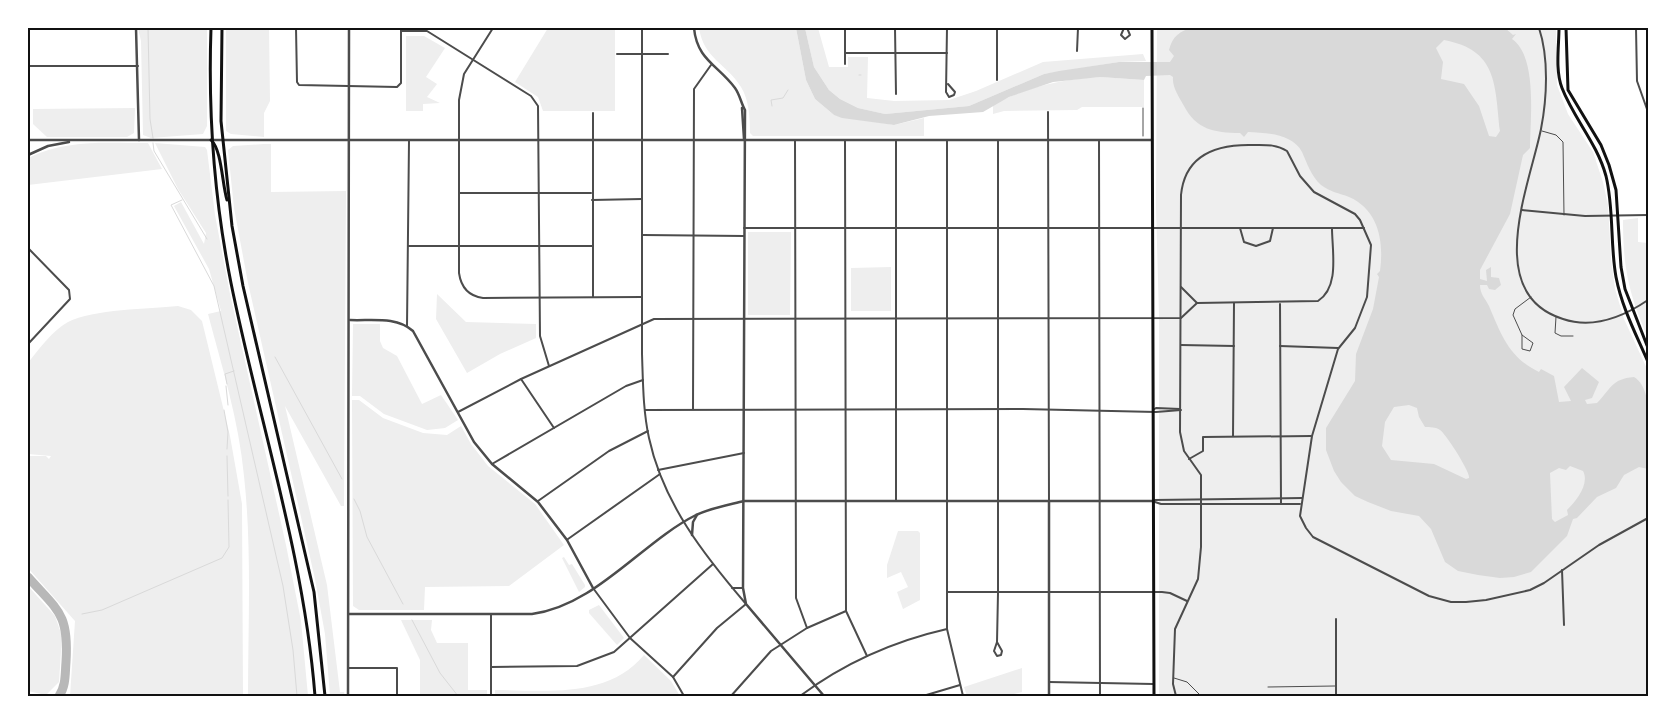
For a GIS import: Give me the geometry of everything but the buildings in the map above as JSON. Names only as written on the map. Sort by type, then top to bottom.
[{"type":"main road","points":[[210,28],[211,140],[218,203],[232,284],[302,588],[315,696]]},
{"type":"main road","points":[[222,28],[223,140],[229,205],[243,286],[314,592],[325,696]]},
{"type":"main road","points":[[1152,28],[1154,696]]},
{"type":"main road","points":[[1559,28],[1561,86],[1600,158],[1610,197],[1616,278],[1626,313],[1648,362]]},
{"type":"main road","points":[[1566,28],[1568,90],[1601,145],[1609,165],[1616,190],[1619,215],[1621,267],[1633,310],[1648,348]]},
{"type":"main road","points":[[211,140],[217,149],[222,184],[229,205]]},
{"type":"street","points":[[136,28],[139,140]]},
{"type":"street","points":[[296,28],[297,82],[302,87],[397,87],[401,83],[402,29],[427,31],[535,100],[540,113],[540,337],[550,366]]},
{"type":"street","points":[[348,696],[349,28]]},
{"type":"street","points":[[493,28],[461,83],[458,141],[459,246],[460,280],[466,291],[474,297],[483,298],[642,297]]},
{"type":"street","points":[[642,28],[643,380],[648,431],[658,470],[683,523],[713,564],[824,696]]},
{"type":"street","points":[[694,28],[696,43],[711,65],[735,88],[745,116],[744,588],[746,604]]},
{"type":"street","points":[[845,28],[845,64]]},
{"type":"street","points":[[896,28],[896,94]]},
{"type":"street","points":[[947,28],[948,84],[946,92],[951,97],[955,92],[948,84]]},
{"type":"street","points":[[997,28],[997,80]]},
{"type":"street","points":[[1077,51],[1078,28]]},
{"type":"street","points":[[1124,28],[1121,35],[1125,39],[1130,35],[1127,28]]},
{"type":"street","points":[[1539,28],[1545,86],[1541,131],[1516,236],[1516,260],[1522,281],[1531,297],[1546,312],[1556,317],[1590,323],[1617,318],[1648,300]]},
{"type":"street","points":[[1636,28],[1637,81],[1648,112]]},
{"type":"street","points":[[845,53],[947,53]]},
{"type":"street","points":[[617,54],[668,54]]},
{"type":"street","points":[[693,409],[692,236],[694,89],[711,65]]},
{"type":"street","points":[[28,66],[138,66]]},
{"type":"street","points":[[1048,112],[1049,696]]},
{"type":"street","points":[[593,113],[593,297]]},
{"type":"street","points":[[28,140],[539,142],[1152,140]]},
{"type":"street","points":[[28,155],[48,146],[76,140]]},
{"type":"street","points":[[947,140],[947,629],[963,696]]},
{"type":"street","points":[[997,642],[1002,650],[1001,655],[997,656],[994,651],[997,642],[998,593],[998,140]]},
{"type":"street","points":[[1099,140],[1100,696]]},
{"type":"street","points":[[407,326],[409,141]]},
{"type":"street","points":[[795,141],[796,598],[807,628]]},
{"type":"street","points":[[845,141],[846,611],[867,656]]},
{"type":"street","points":[[896,141],[896,501]]},
{"type":"street","points":[[1176,696],[1173,678],[1176,626],[1200,572],[1201,504],[1201,475],[1184,451],[1180,440],[1183,179],[1193,163],[1206,154],[1227,146],[1273,145],[1287,151],[1300,176],[1314,192],[1329,201],[1349,209],[1360,220],[1371,245],[1367,297],[1355,328],[1338,348],[1312,436],[1301,504],[1303,523],[1313,537],[1321,543],[1440,600],[1466,602],[1511,594],[1544,583],[1599,545],[1648,519]]},
{"type":"street","points":[[459,193],[592,193]]},
{"type":"street","points":[[592,200],[642,200]]},
{"type":"street","points":[[1522,210],[1564,215],[1648,215]]},
{"type":"street","points":[[744,228],[1364,228]]},
{"type":"street","points":[[1240,228],[1244,242],[1256,246],[1270,241],[1273,228]]},
{"type":"street","points":[[458,412],[520,379],[654,319],[1100,320],[1181,318],[1197,303],[1314,303],[1326,294],[1332,278],[1332,228]]},
{"type":"street","points":[[643,235],[744,236]]},
{"type":"street","points":[[408,246],[592,246]]},
{"type":"street","points":[[28,248],[69,290],[70,300],[28,344]]},
{"type":"street","points":[[1181,287],[1197,303]]},
{"type":"street","points":[[1233,437],[1234,303]]},
{"type":"street","points":[[1280,304],[1281,504]]},
{"type":"street","points":[[349,320],[394,321],[407,326],[418,337],[474,442],[492,464],[538,502],[567,540],[593,588],[630,638],[673,677],[684,696]]},
{"type":"street","points":[[1181,345],[1234,346]]},
{"type":"street","points":[[1280,346],[1338,348]]},
{"type":"street","points":[[520,379],[554,428]]},
{"type":"street","points":[[492,464],[626,386],[643,380]]},
{"type":"street","points":[[645,410],[1153,410],[1156,408],[1181,410]]},
{"type":"street","points":[[538,502],[609,451],[648,431]]},
{"type":"street","points":[[1190,459],[1203,451],[1203,437],[1312,436]]},
{"type":"street","points":[[658,470],[744,453]]},
{"type":"street","points":[[567,540],[660,474]]},
{"type":"street","points":[[349,614],[548,612],[566,604],[619,572],[666,534],[698,514],[744,501],[1153,501],[1201,498],[1302,498]]},
{"type":"street","points":[[1153,501],[1161,504],[1301,504]]},
{"type":"street","points":[[692,534],[693,522],[698,514]]},
{"type":"street","points":[[491,667],[577,666],[614,652],[713,564]]},
{"type":"street","points":[[1562,570],[1564,625]]},
{"type":"street","points":[[732,588],[744,588]]},
{"type":"street","points":[[947,592],[1154,592],[1170,593],[1187,601]]},
{"type":"street","points":[[673,677],[717,628],[746,604]]},
{"type":"street","points":[[731,696],[771,651],[807,628],[846,611]]},
{"type":"street","points":[[491,614],[491,696]]},
{"type":"street","points":[[1336,620],[1336,696]]},
{"type":"street","points":[[800,696],[826,676],[867,656],[922,635],[947,629]]},
{"type":"street","points":[[348,668],[397,668],[397,696]]},
{"type":"street","points":[[1049,682],[1154,684]]},
{"type":"street","points":[[923,696],[960,685]]},
{"type":"lane","points":[[1143,108],[1143,136]]},
{"type":"lane","points":[[1541,131],[1556,135],[1563,142],[1564,215]]},
{"type":"lane","points":[[1522,335],[1533,343],[1530,351],[1522,349],[1522,335],[1513,313],[1515,309],[1531,297]]},
{"type":"lane","points":[[1556,317],[1555,333],[1562,336],[1573,336]]},
{"type":"lane","points":[[1173,678],[1187,682],[1201,696]]},
{"type":"lane","points":[[1268,687],[1336,686]]},
{"type":"shaded area","points":[[138,28],[207,28],[207,126],[203,134],[151,138],[143,135],[141,41]]},
{"type":"shaded area","points":[[226,28],[269,28],[270,101],[264,113],[264,137],[231,134],[226,131]]},
{"type":"shaded area","points":[[548,28],[615,28],[615,111],[543,111],[538,97],[515,82]]},
{"type":"shaded area","points":[[699,28],[796,28],[806,80],[815,99],[834,115],[894,125],[924,118],[924,136],[753,136],[750,133],[749,109],[744,92],[735,79],[706,47]]},
{"type":"shaded area","points":[[796,28],[805,28],[814,67],[829,90],[840,99],[858,108],[885,114],[969,106],[1044,74],[1059,71],[1119,62],[1170,62],[1174,56],[1169,50],[1174,38],[1180,32],[1193,28],[1505,28],[1513,35],[1516,34],[1512,39],[1520,48],[1526,60],[1529,74],[1531,90],[1530,148],[1523,155],[1510,214],[1480,270],[1480,279],[1487,281],[1486,270],[1491,267],[1491,277],[1499,278],[1501,285],[1495,290],[1489,289],[1487,285],[1480,285],[1481,291],[1503,337],[1514,353],[1539,372],[1541,369],[1554,376],[1559,402],[1571,401],[1564,387],[1582,368],[1599,382],[1592,398],[1585,400],[1587,404],[1597,403],[1620,380],[1634,377],[1641,384],[1648,405],[1648,469],[1639,467],[1624,475],[1616,488],[1597,497],[1577,518],[1573,519],[1567,536],[1531,572],[1514,577],[1500,578],[1458,571],[1445,562],[1431,529],[1419,516],[1391,511],[1355,496],[1341,482],[1334,471],[1326,450],[1326,428],[1355,381],[1356,354],[1373,309],[1379,277],[1377,274],[1380,271],[1381,260],[1380,238],[1373,218],[1367,210],[1349,197],[1331,191],[1321,185],[1312,174],[1302,152],[1292,141],[1278,135],[1262,133],[1248,132],[1244,137],[1240,133],[1214,131],[1200,125],[1189,114],[1178,96],[1173,77],[1170,75],[1146,76],[1144,80],[1100,77],[1053,82],[1009,97],[983,112],[929,116],[894,125],[842,118],[834,115],[815,99],[806,80]],"holes":[[[1444,40],[1461,45],[1474,52],[1484,61],[1490,71],[1497,98],[1500,131],[1496,137],[1489,136],[1479,106],[1464,84],[1441,79],[1443,62],[1436,48]],[[1409,405],[1417,408],[1419,417],[1425,427],[1438,429],[1447,438],[1462,462],[1469,478],[1466,479],[1434,464],[1391,460],[1382,446],[1385,422],[1394,407]],[[1570,466],[1583,471],[1585,481],[1578,497],[1567,510],[1568,515],[1555,522],[1552,519],[1550,473],[1559,468],[1566,470]]]},
{"type":"shaded area","points":[[805,28],[818,28],[829,67],[848,67],[848,57],[868,57],[867,98],[894,101],[949,100],[976,91],[1043,62],[1143,54],[1146,61],[1119,62],[1044,74],[969,106],[885,114],[858,108],[840,99],[829,90],[814,67]]},
{"type":"shaded area","points":[[1157,28],[1556,28],[1557,85],[1568,114],[1593,152],[1603,182],[1608,205],[1615,289],[1624,319],[1648,371],[1648,696],[1159,696],[1159,316],[1156,208]]},
{"type":"shaded area","points":[[406,36],[424,36],[445,48],[426,77],[437,84],[427,97],[440,103],[423,104],[423,111],[406,111]]},
{"type":"shaded area","points":[[1100,77],[1144,80],[1144,107],[1082,107],[1077,110],[1004,111],[993,114],[993,105],[1018,93],[1059,82]]},
{"type":"shaded area","points":[[135,108],[134,133],[127,137],[47,137],[33,124],[33,109]]},
{"type":"shaded area","points":[[86,143],[148,143],[162,169],[28,185],[28,158],[43,152]]},
{"type":"shaded area","points":[[155,143],[205,147],[207,150],[215,215],[230,294],[301,621],[308,696],[248,696],[249,559],[242,455],[234,415],[208,314],[221,311],[209,269],[174,206],[181,202],[204,244],[206,233],[178,189]]},
{"type":"shaded area","points":[[271,144],[271,192],[346,191],[344,506],[341,506],[285,406],[327,585],[340,692],[344,692],[345,696],[330,696],[325,634],[315,579],[248,283],[234,208],[228,150],[233,146]]},
{"type":"shaded area","points":[[1638,218],[1638,242],[1648,243],[1648,338],[1628,281],[1624,253],[1623,220]]},
{"type":"shaded area","points":[[748,232],[791,232],[790,315],[748,315]]},
{"type":"shaded area","points":[[891,267],[891,311],[851,311],[851,268]]},
{"type":"shaded area","points":[[437,294],[466,322],[536,324],[536,338],[500,354],[467,373],[436,319]]},
{"type":"shaded area","points":[[178,306],[191,310],[202,321],[230,436],[242,504],[243,696],[70,696],[75,621],[28,568],[28,456],[46,456],[49,459],[51,456],[28,454],[28,363],[46,341],[68,322],[92,314]]},
{"type":"shaded area","points":[[353,324],[380,324],[380,341],[383,348],[397,356],[422,404],[441,395],[458,420],[445,428],[427,430],[384,414],[360,396],[352,396]]},
{"type":"shaded area","points":[[352,400],[359,400],[383,418],[423,433],[447,435],[461,426],[471,444],[488,466],[535,504],[564,545],[509,586],[425,587],[424,610],[359,610],[353,606]]},
{"type":"shaded area","points":[[898,531],[918,531],[920,533],[920,600],[903,609],[897,592],[908,587],[901,572],[887,578],[887,565]]},
{"type":"shaded area","points":[[564,557],[569,565],[572,564],[585,585],[579,592],[562,558]]},
{"type":"shaded area","points":[[28,586],[55,616],[62,636],[59,682],[46,695],[28,691]]},
{"type":"shaded area","points":[[599,605],[624,638],[617,645],[589,613],[589,610]]},
{"type":"shaded area","points":[[401,620],[432,620],[431,630],[437,643],[468,643],[468,690],[487,690],[487,696],[420,696],[420,660]]},
{"type":"shaded area","points":[[644,655],[671,681],[680,696],[495,696],[495,690],[555,691],[594,685],[612,679],[629,669]]},
{"type":"shaded area","points":[[1022,668],[1022,692],[1006,696],[967,696],[964,687]]},
{"type":"waterway","points":[[148,28],[150,119],[153,138]]},
{"type":"waterway","points":[[772,106],[771,100],[783,98],[788,90]]},
{"type":"waterway","points":[[153,143],[154,151],[207,239]]},
{"type":"waterway","points":[[182,200],[171,205],[214,286],[283,586],[293,650],[297,696]]},
{"type":"waterway","points":[[275,357],[342,479]]},
{"type":"waterway","points":[[227,384],[225,374],[234,371]]},
{"type":"waterway","points":[[226,386],[228,405]]},
{"type":"waterway","points":[[224,410],[228,432],[227,449]]},
{"type":"waterway","points":[[227,456],[228,496]]},
{"type":"waterway","points":[[354,499],[360,511],[367,537],[403,604]]},
{"type":"waterway","points":[[82,614],[102,610],[222,558],[229,547],[228,500]]},
{"type":"waterway","points":[[412,620],[440,673],[458,696]]},
{"type":"taxiway","points":[[28,577],[54,606],[66,633],[65,675],[64,684],[59,696]]}]
